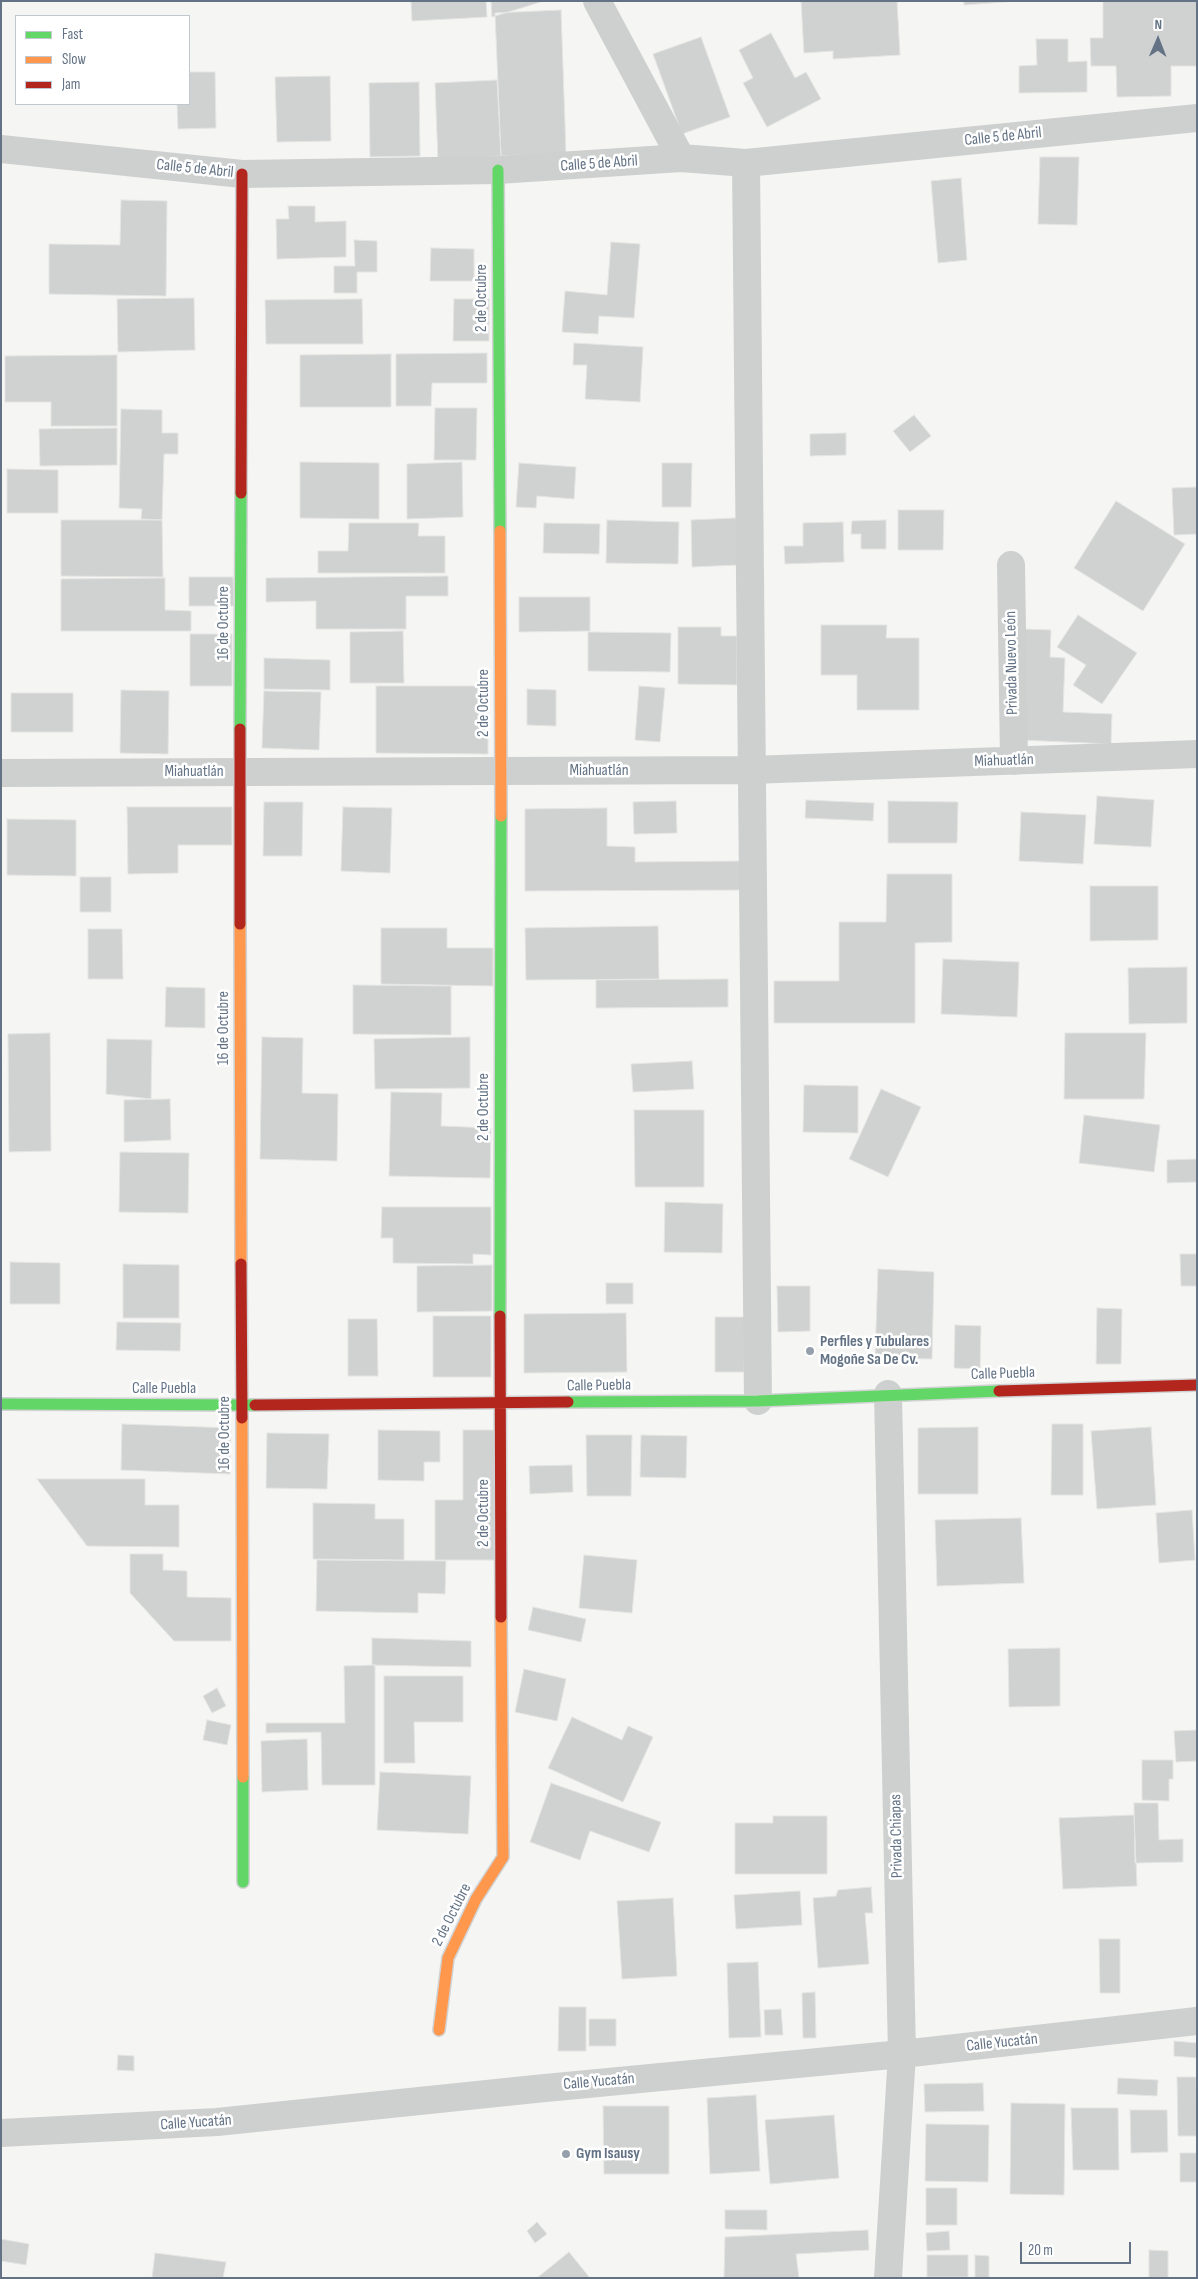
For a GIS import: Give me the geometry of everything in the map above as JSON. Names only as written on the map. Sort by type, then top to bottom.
[{"type":"street","points":[[597,1],[681,158]]},
{"type":"street","name":"Calle 5 de Abril","points":[[1,149],[242,174],[498,170],[681,158],[746,163],[1197,118]]},
{"type":"street","points":[[746,163],[758,1401]]},
{"type":"street","name":"2 de Octubre","points":[[439,2030],[448,1958],[476,1899],[503,1856],[500,1404],[501,772],[498,170]]},
{"type":"street","name":"16 de Octubre","points":[[242,174],[240,772],[243,1882]]},
{"type":"street","name":"Privada Nuevo León","points":[[1011,565],[1014,761]]},
{"type":"street","name":"Miahuatlán","points":[[1,773],[751,770],[1197,754]]},
{"type":"street","name":"Calle Puebla","points":[[1,1404],[500,1404],[758,1401],[888,1394],[1197,1385]]},
{"type":"street","name":"Privada Chiapas","points":[[888,1394],[902,2054],[888,2278]]},
{"type":"street","name":"Calle Yucatán","points":[[1,2133],[217,2122],[535,2088],[902,2054],[1197,2022]]},
{"type":"building","points":[[411,1],[486,1],[487,17],[412,21]]},
{"type":"building","points":[[491,1],[544,1],[492,17]]},
{"type":"building","points":[[801,1],[897,1],[900,55],[833,59],[833,51],[804,53]]},
{"type":"building","points":[[964,1],[1018,1],[964,5]]},
{"type":"building","points":[[1103,1],[1197,1],[1197,66],[1171,66],[1171,96],[1117,97],[1116,66],[1091,66],[1090,38],[1103,38]]},
{"type":"building","points":[[561,10],[566,153],[501,156],[495,13]]},
{"type":"building","points":[[771,33],[795,78],[806,72],[821,99],[767,127],[743,83],[753,78],[739,50]]},
{"type":"building","points":[[701,37],[730,117],[682,134],[653,54]]},
{"type":"building","points":[[1036,39],[1068,39],[1068,62],[1087,61],[1087,92],[1019,93],[1019,66],[1037,65]]},
{"type":"building","points":[[190,72],[215,72],[216,128],[178,129],[177,105],[190,105]]},
{"type":"building","points":[[330,76],[331,141],[277,142],[275,77]]},
{"type":"building","points":[[497,80],[501,156],[438,161],[435,83]]},
{"type":"building","points":[[419,82],[420,156],[370,157],[369,83]]},
{"type":"building","points":[[1040,157],[1079,157],[1077,225],[1038,224]]},
{"type":"building","points":[[961,178],[967,260],[938,263],[931,181]]},
{"type":"building","points":[[121,200],[167,201],[166,296],[49,294],[49,244],[120,245]]},
{"type":"building","points":[[288,206],[315,206],[315,222],[346,221],[346,257],[277,259],[276,219],[289,219]]},
{"type":"building","points":[[354,240],[377,241],[377,272],[357,272],[357,293],[334,293],[334,266],[355,266]]},
{"type":"building","points":[[611,242],[640,244],[634,318],[599,316],[598,334],[562,332],[565,291],[607,295]]},
{"type":"building","points":[[431,248],[474,249],[474,281],[430,281]]},
{"type":"building","points":[[194,298],[195,350],[118,352],[117,299]]},
{"type":"building","points":[[362,299],[363,344],[266,344],[265,300]]},
{"type":"building","points":[[454,299],[489,299],[489,341],[453,341]]},
{"type":"building","points":[[574,343],[643,347],[640,402],[585,399],[587,365],[573,365]]},
{"type":"building","points":[[487,353],[487,383],[432,383],[431,406],[396,406],[396,354]]},
{"type":"building","points":[[391,354],[391,407],[300,407],[300,355]]},
{"type":"building","points":[[117,355],[117,426],[51,426],[51,402],[5,402],[5,356]]},
{"type":"building","points":[[435,408],[477,408],[476,460],[434,460]]},
{"type":"building","points":[[121,409],[162,410],[162,433],[178,433],[178,454],[164,454],[162,520],[141,519],[142,509],[119,508]]},
{"type":"building","points":[[914,415],[931,436],[910,452],[893,431]]},
{"type":"building","points":[[117,428],[117,465],[40,466],[39,429]]},
{"type":"building","points":[[846,433],[846,455],[810,456],[810,434]]},
{"type":"building","points":[[300,462],[379,463],[379,519],[300,518]]},
{"type":"building","points":[[462,462],[463,517],[407,519],[407,464]]},
{"type":"building","points":[[519,463],[576,467],[574,499],[537,496],[536,508],[516,507]]},
{"type":"building","points":[[662,463],[692,463],[691,507],[662,507]]},
{"type":"building","points":[[7,469],[58,470],[58,513],[7,513]]},
{"type":"building","points":[[1197,487],[1197,534],[1174,535],[1172,488]]},
{"type":"building","points":[[1116,501],[1185,544],[1143,611],[1074,568]]},
{"type":"building","points":[[898,510],[944,510],[943,550],[898,550]]},
{"type":"building","points":[[736,518],[738,565],[692,567],[691,520]]},
{"type":"building","points":[[61,520],[162,520],[163,577],[61,576]]},
{"type":"building","points":[[607,520],[679,522],[678,564],[606,563]]},
{"type":"building","points":[[886,520],[886,549],[861,549],[861,534],[851,534],[852,521]]},
{"type":"building","points":[[843,522],[844,562],[785,564],[784,546],[803,546],[803,523]]},
{"type":"building","points":[[349,523],[419,523],[418,536],[445,536],[445,573],[318,573],[318,551],[348,551]]},
{"type":"building","points":[[544,523],[600,524],[599,554],[543,553]]},
{"type":"building","points":[[448,576],[448,596],[406,596],[406,629],[316,629],[316,601],[266,602],[266,578]]},
{"type":"building","points":[[189,577],[233,577],[234,606],[189,606]]},
{"type":"building","points":[[165,578],[165,610],[191,611],[191,631],[61,631],[61,579]]},
{"type":"building","points":[[519,597],[590,597],[590,631],[519,632]]},
{"type":"building","points":[[1078,615],[1137,653],[1102,704],[1073,685],[1086,665],[1057,647]]},
{"type":"building","points":[[821,625],[887,625],[886,638],[919,638],[919,710],[857,710],[857,675],[821,675]]},
{"type":"building","points":[[678,627],[721,627],[721,636],[737,636],[737,685],[678,684]]},
{"type":"building","points":[[1024,629],[1051,630],[1050,657],[1065,658],[1063,712],[1112,714],[1111,744],[1020,740]]},
{"type":"building","points":[[403,631],[404,683],[350,683],[350,632]]},
{"type":"building","points":[[588,632],[671,633],[670,672],[588,671]]},
{"type":"building","points":[[190,634],[232,634],[232,686],[190,686]]},
{"type":"building","points":[[264,658],[330,660],[330,690],[264,689]]},
{"type":"building","points":[[376,686],[488,686],[488,754],[376,753]]},
{"type":"building","points":[[639,686],[665,688],[660,742],[635,740]]},
{"type":"building","points":[[527,689],[556,690],[556,726],[527,725]]},
{"type":"building","points":[[121,690],[169,691],[168,754],[120,753]]},
{"type":"building","points":[[264,691],[321,692],[319,750],[262,748]]},
{"type":"building","points":[[11,693],[73,693],[73,732],[11,732]]},
{"type":"building","points":[[1097,796],[1154,800],[1151,847],[1094,844]]},
{"type":"building","points":[[806,800],[874,803],[873,821],[805,818]]},
{"type":"building","points":[[676,801],[677,833],[634,834],[633,802]]},
{"type":"building","points":[[888,801],[958,802],[957,843],[888,843]]},
{"type":"building","points":[[264,802],[303,802],[302,856],[263,856]]},
{"type":"building","points":[[127,807],[232,807],[232,845],[178,845],[178,873],[128,874]]},
{"type":"building","points":[[343,807],[392,808],[390,873],[341,871]]},
{"type":"building","points":[[607,808],[607,846],[635,847],[635,862],[742,861],[742,890],[525,891],[525,809]]},
{"type":"building","points":[[1021,812],[1086,815],[1083,864],[1019,861]]},
{"type":"building","points":[[7,819],[76,820],[76,876],[7,875]]},
{"type":"building","points":[[887,874],[952,874],[952,942],[915,943],[915,1023],[774,1023],[774,981],[839,981],[839,922],[886,922]]},
{"type":"building","points":[[80,877],[111,877],[111,912],[80,912]]},
{"type":"building","points":[[1090,886],[1158,886],[1158,940],[1090,941]]},
{"type":"building","points":[[658,926],[659,979],[526,980],[525,928]]},
{"type":"building","points":[[381,928],[447,928],[447,948],[493,948],[493,986],[381,984]]},
{"type":"building","points":[[88,929],[122,929],[123,979],[88,979]]},
{"type":"building","points":[[943,959],[1019,962],[1017,1017],[941,1014]]},
{"type":"building","points":[[1187,967],[1187,1023],[1129,1024],[1128,968]]},
{"type":"building","points":[[728,979],[728,1007],[596,1008],[596,980]]},
{"type":"building","points":[[353,985],[451,986],[451,1035],[353,1034]]},
{"type":"building","points":[[166,987],[205,988],[205,1028],[165,1027]]},
{"type":"building","points":[[50,1033],[51,1151],[9,1152],[8,1034]]},
{"type":"building","points":[[1065,1033],[1146,1033],[1144,1099],[1064,1099]]},
{"type":"building","points":[[262,1037],[303,1038],[302,1093],[338,1094],[337,1161],[260,1159]]},
{"type":"building","points":[[470,1037],[470,1088],[375,1089],[374,1039]]},
{"type":"building","points":[[107,1039],[152,1040],[151,1099],[106,1094]]},
{"type":"building","points":[[692,1061],[694,1089],[633,1092],[631,1064]]},
{"type":"building","points":[[804,1085],[858,1086],[858,1133],[803,1132]]},
{"type":"building","points":[[881,1089],[921,1107],[888,1177],[849,1159]]},
{"type":"building","points":[[391,1092],[442,1093],[441,1126],[491,1128],[490,1178],[389,1176]]},
{"type":"building","points":[[170,1099],[171,1140],[124,1142],[124,1100]]},
{"type":"building","points":[[634,1110],[704,1110],[704,1187],[635,1187]]},
{"type":"building","points":[[1084,1115],[1160,1125],[1154,1172],[1079,1163]]},
{"type":"building","points":[[120,1152],[189,1153],[188,1213],[119,1212]]},
{"type":"building","points":[[1197,1159],[1197,1182],[1167,1183],[1167,1160]]},
{"type":"building","points":[[665,1202],[723,1204],[722,1253],[664,1252]]},
{"type":"building","points":[[382,1207],[491,1207],[491,1255],[473,1254],[473,1264],[393,1263],[393,1238],[381,1238]]},
{"type":"building","points":[[1180,1254],[1197,1254],[1197,1286],[1181,1286]]},
{"type":"building","points":[[10,1262],[60,1263],[60,1304],[10,1304]]},
{"type":"building","points":[[123,1264],[179,1265],[179,1318],[123,1318]]},
{"type":"building","points":[[492,1265],[492,1311],[417,1312],[417,1266]]},
{"type":"building","points":[[878,1269],[934,1272],[932,1359],[875,1358]]},
{"type":"building","points":[[606,1283],[633,1283],[633,1304],[606,1304]]},
{"type":"building","points":[[777,1286],[810,1286],[810,1331],[778,1332]]},
{"type":"building","points":[[1097,1308],[1122,1309],[1121,1364],[1096,1364]]},
{"type":"building","points":[[626,1313],[627,1372],[524,1373],[524,1314]]},
{"type":"building","points":[[433,1316],[491,1316],[491,1377],[433,1377]]},
{"type":"building","points":[[715,1317],[745,1317],[744,1372],[715,1372]]},
{"type":"building","points":[[348,1319],[377,1319],[378,1376],[348,1376]]},
{"type":"building","points":[[117,1322],[181,1323],[180,1351],[116,1350]]},
{"type":"building","points":[[955,1325],[981,1326],[980,1369],[954,1368]]},
{"type":"building","points":[[122,1424],[231,1428],[230,1474],[121,1470]]},
{"type":"building","points":[[1052,1424],[1083,1424],[1083,1495],[1051,1495]]},
{"type":"building","points":[[978,1427],[978,1494],[918,1494],[918,1428]]},
{"type":"building","points":[[1151,1427],[1156,1505],[1097,1509],[1091,1431]]},
{"type":"building","points":[[378,1430],[440,1431],[440,1462],[424,1462],[424,1481],[378,1480]]},
{"type":"building","points":[[463,1430],[496,1430],[496,1560],[435,1560],[435,1500],[463,1500]]},
{"type":"building","points":[[267,1433],[329,1434],[327,1489],[266,1488]]},
{"type":"building","points":[[586,1435],[632,1435],[631,1496],[587,1496]]},
{"type":"building","points":[[641,1435],[687,1436],[686,1478],[640,1477]]},
{"type":"building","points":[[572,1465],[573,1492],[530,1494],[529,1466]]},
{"type":"building","points":[[37,1479],[145,1479],[145,1505],[179,1505],[179,1547],[87,1546]]},
{"type":"building","points":[[313,1503],[375,1504],[375,1519],[404,1519],[404,1560],[313,1559]]},
{"type":"building","points":[[1192,1510],[1195,1560],[1159,1563],[1156,1513]]},
{"type":"building","points":[[1021,1518],[1024,1583],[937,1586],[935,1520]]},
{"type":"building","points":[[130,1554],[163,1554],[163,1570],[187,1571],[187,1597],[231,1598],[231,1641],[174,1641],[130,1593]]},
{"type":"building","points":[[584,1555],[637,1560],[632,1613],[579,1608]]},
{"type":"building","points":[[317,1560],[446,1561],[445,1594],[418,1593],[418,1613],[316,1611]]},
{"type":"building","points":[[533,1607],[586,1619],[581,1642],[528,1630]]},
{"type":"building","points":[[372,1638],[471,1641],[471,1667],[372,1665]]},
{"type":"building","points":[[1060,1648],[1060,1706],[1009,1707],[1008,1649]]},
{"type":"building","points":[[375,1665],[375,1785],[322,1785],[321,1732],[266,1733],[266,1723],[345,1723],[344,1666]]},
{"type":"building","points":[[524,1669],[566,1679],[557,1721],[515,1712]]},
{"type":"building","points":[[384,1676],[463,1676],[463,1722],[414,1722],[415,1763],[384,1763]]},
{"type":"building","points":[[217,1688],[226,1706],[212,1713],[203,1696]]},
{"type":"building","points":[[572,1717],[622,1740],[628,1726],[653,1737],[623,1802],[548,1768]]},
{"type":"building","points":[[207,1720],[231,1725],[227,1745],[203,1740]]},
{"type":"building","points":[[1197,1730],[1197,1761],[1176,1762],[1174,1731]]},
{"type":"building","points":[[307,1739],[308,1790],[262,1792],[261,1741]]},
{"type":"building","points":[[1142,1760],[1173,1760],[1173,1779],[1169,1779],[1169,1801],[1142,1800]]},
{"type":"building","points":[[380,1772],[471,1776],[468,1834],[377,1830]]},
{"type":"building","points":[[551,1783],[661,1822],[649,1852],[590,1831],[580,1860],[530,1842]]},
{"type":"building","points":[[1134,1803],[1158,1803],[1159,1840],[1183,1839],[1183,1862],[1135,1863]]},
{"type":"building","points":[[1134,1815],[1137,1886],[1063,1889],[1059,1818]]},
{"type":"building","points":[[773,1816],[827,1816],[827,1874],[735,1874],[735,1823],[773,1823]]},
{"type":"building","points":[[871,1887],[873,1913],[865,1913],[869,1964],[818,1968],[813,1898],[836,1896],[838,1890]]},
{"type":"building","points":[[800,1891],[802,1925],[736,1929],[734,1895]]},
{"type":"building","points":[[673,1898],[677,1976],[622,1979],[617,1901]]},
{"type":"building","points":[[1099,1939],[1120,1939],[1120,1993],[1100,1993]]},
{"type":"building","points":[[758,1962],[761,2037],[729,2038],[727,1963]]},
{"type":"building","points":[[815,1992],[816,2038],[803,2038],[802,1993]]},
{"type":"building","points":[[559,2007],[586,2007],[586,2051],[558,2051]]},
{"type":"building","points":[[781,2009],[783,2035],[765,2035],[764,2010]]},
{"type":"building","points":[[589,2019],[616,2019],[616,2046],[589,2046]]},
{"type":"building","points":[[1174,2041],[1197,2043],[1197,2058],[1174,2056]]},
{"type":"building","points":[[118,2055],[134,2056],[134,2071],[117,2070]]},
{"type":"building","points":[[1177,2077],[1196,2077],[1197,2136],[1178,2136]]},
{"type":"building","points":[[1118,2078],[1158,2080],[1157,2096],[1117,2094]]},
{"type":"building","points":[[983,2083],[984,2111],[925,2112],[924,2084]]},
{"type":"building","points":[[756,2095],[760,2171],[710,2174],[707,2098]]},
{"type":"building","points":[[1011,2103],[1065,2104],[1064,2195],[1010,2194]]},
{"type":"building","points":[[603,2106],[669,2106],[669,2174],[604,2174]]},
{"type":"building","points":[[1071,2108],[1118,2108],[1119,2170],[1073,2170]]},
{"type":"building","points":[[1130,2110],[1167,2110],[1168,2152],[1131,2153]]},
{"type":"building","points":[[834,2115],[839,2178],[770,2184],[765,2120]]},
{"type":"building","points":[[926,2124],[989,2125],[988,2182],[925,2181]]},
{"type":"building","points":[[1180,2153],[1197,2153],[1197,2182],[1180,2182]]},
{"type":"building","points":[[926,2188],[957,2188],[957,2225],[926,2225]]},
{"type":"building","points":[[725,2210],[767,2210],[767,2230],[725,2229]]},
{"type":"building","points":[[537,2222],[547,2234],[535,2243],[527,2231]]},
{"type":"building","points":[[868,2230],[869,2250],[796,2254],[799,2278],[724,2278],[725,2237]]},
{"type":"building","points":[[949,2231],[950,2250],[927,2251],[926,2233]]},
{"type":"building","points":[[1,2239],[29,2244],[26,2265],[1,2261]]},
{"type":"building","points":[[1149,2250],[1168,2251],[1168,2278],[1149,2278]]},
{"type":"building","points":[[569,2252],[590,2278],[537,2278]]},
{"type":"building","points":[[155,2253],[226,2262],[223,2278],[152,2278]]},
{"type":"building","points":[[927,2255],[968,2255],[968,2277],[927,2277]]},
{"type":"building","points":[[975,2255],[989,2256],[989,2278],[975,2278]]},
{"type":"traffic: fast","points":[[498,170],[500,531]]},
{"type":"traffic: fast","points":[[240,729],[241,493]]},
{"type":"traffic: fast","points":[[500,1316],[501,816]]},
{"type":"traffic: fast","points":[[568,1402],[758,1401],[999,1391]]},
{"type":"traffic: fast","points":[[1,1404],[255,1405]]},
{"type":"traffic: fast","points":[[243,1777],[243,1882]]},
{"type":"traffic: slow","points":[[500,531],[501,816]]},
{"type":"traffic: slow","points":[[240,924],[241,1264]]},
{"type":"traffic: slow","points":[[242,1418],[243,1777]]},
{"type":"traffic: slow","points":[[439,2030],[448,1958],[476,1899],[503,1857],[501,1617]]},
{"type":"traffic: jam","points":[[241,493],[242,174]]},
{"type":"traffic: jam","points":[[240,729],[240,924]]},
{"type":"traffic: jam","points":[[241,1264],[242,1418]]},
{"type":"traffic: jam","points":[[500,1316],[501,1617]]},
{"type":"traffic: jam","points":[[999,1391],[1197,1385]]},
{"type":"traffic: jam","points":[[255,1405],[568,1402]]},
{"type":"place","name":"Perfiles y Tubulares Mogoñe Sa De Cv.","points":[[810,1351]]},
{"type":"place","name":"Gym Isausy","points":[[566,2154]]}]
